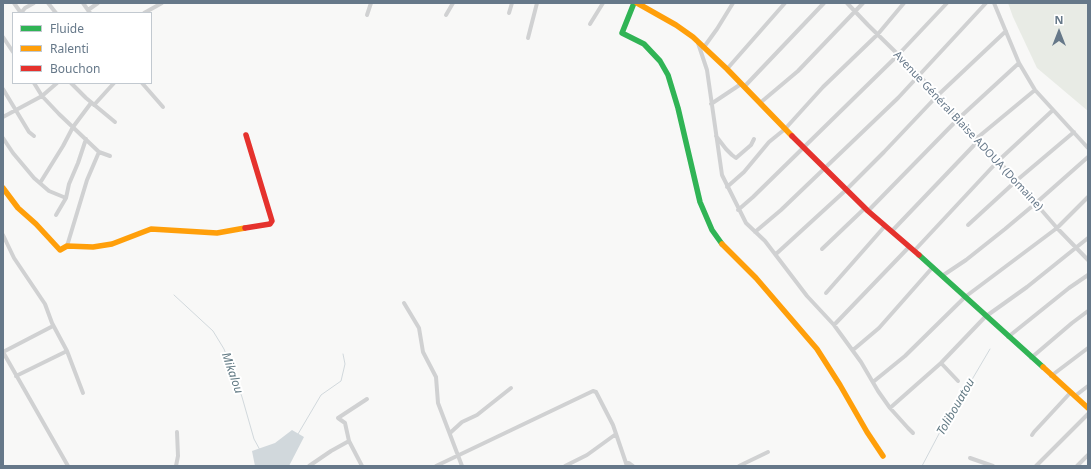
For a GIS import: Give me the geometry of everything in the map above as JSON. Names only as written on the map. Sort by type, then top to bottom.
[{"type":"street","points":[[14,3],[20,12]]},
{"type":"street","points":[[22,12],[25,8],[34,3]]},
{"type":"street","points":[[48,3],[55,12]]},
{"type":"street","points":[[83,3],[89,11],[98,3]]},
{"type":"street","points":[[146,12],[162,3]]},
{"type":"street","points":[[367,15],[371,3]]},
{"type":"street","points":[[446,15],[453,3]]},
{"type":"street","points":[[509,13],[512,3]]},
{"type":"street","points":[[528,38],[537,3]]},
{"type":"street","points":[[590,24],[603,3]]},
{"type":"street","points":[[883,456],[817,349],[756,278],[719,241],[712,230],[700,202],[678,108],[668,75],[660,61],[644,44],[622,33],[636,3],[676,25],[704,47],[866,210],[965,296],[1031,358],[1088,408]]},
{"type":"street","points":[[704,47],[733,3]]},
{"type":"street","points":[[726,69],[785,3]]},
{"type":"street","points":[[711,104],[742,85],[824,3]]},
{"type":"street","name":"Avenue Général Blaise ADOUA (Domaine)","points":[[847,3],[919,75],[1057,228],[1088,260]]},
{"type":"street","points":[[760,103],[798,71],[863,3]]},
{"type":"street","points":[[727,187],[744,172],[769,142],[785,129],[823,87],[878,34],[904,3]]},
{"type":"street","points":[[738,210],[804,148],[898,55],[947,3]]},
{"type":"street","points":[[755,232],[781,210],[898,98],[986,3]]},
{"type":"street","points":[[994,3],[1020,63],[1035,90],[1088,148]]},
{"type":"street","points":[[776,254],[846,190],[937,96],[1006,31]]},
{"type":"street","points":[[3,37],[12,50]]},
{"type":"street","points":[[698,42],[707,70],[721,171],[738,210],[746,223],[765,241],[807,296],[834,325],[853,350],[890,408],[913,433]]},
{"type":"street","points":[[822,249],[866,210],[958,119],[1020,63]]},
{"type":"street","points":[[35,84],[42,96],[99,152],[110,156]]},
{"type":"street","points":[[3,117],[42,96],[56,84]]},
{"type":"street","points":[[72,84],[92,104],[115,122]]},
{"type":"street","points":[[40,183],[73,127],[92,104],[113,84]]},
{"type":"street","points":[[143,84],[163,107]]},
{"type":"street","points":[[3,89],[29,132],[34,136]]},
{"type":"street","points":[[892,231],[978,139],[1035,90]]},
{"type":"street","points":[[834,325],[998,161],[1053,110]]},
{"type":"street","points":[[968,225],[1016,181],[1074,132]]},
{"type":"street","points":[[3,188],[18,208],[36,224],[60,250],[67,246],[93,247],[112,244],[151,229],[217,233],[270,224],[272,221],[246,135]]},
{"type":"street","points":[[716,136],[726,150],[736,158],[751,145],[754,140]]},
{"type":"street","points":[[3,138],[40,183],[49,191],[66,198]]},
{"type":"street","points":[[56,215],[66,198],[69,184],[86,139]]},
{"type":"street","points":[[67,246],[87,180],[99,152]]},
{"type":"street","points":[[942,276],[966,260],[1036,203],[1088,157]]},
{"type":"street","points":[[873,382],[901,359],[965,296],[1057,228],[1088,197]]},
{"type":"street","points":[[826,292],[885,226]]},
{"type":"street","points":[[3,235],[14,258],[33,284],[45,304],[53,326],[67,351],[83,393]]},
{"type":"street","points":[[890,408],[941,363],[986,317],[1027,287],[1088,238]]},
{"type":"street","points":[[853,350],[879,328],[932,268]]},
{"type":"street","points":[[1008,337],[1069,288],[1088,275]]},
{"type":"street","points":[[404,303],[419,328],[423,352],[436,377],[438,403],[462,466]]},
{"type":"street","points":[[1031,358],[1088,311]]},
{"type":"street","points":[[53,326],[3,352],[50,432],[68,466]]},
{"type":"street","points":[[1051,376],[1088,348]]},
{"type":"street","points":[[16,376],[67,351]]},
{"type":"street","points":[[941,363],[958,381]]},
{"type":"street","points":[[1032,435],[1073,394],[1088,386]]},
{"type":"street","points":[[450,433],[462,422],[477,415],[511,388]]},
{"type":"street","points":[[436,466],[593,391],[596,392],[605,406],[626,464],[630,463],[633,466]]},
{"type":"street","points":[[362,466],[349,441],[345,423],[338,418],[367,399]]},
{"type":"street","points":[[1036,466],[1088,414]]},
{"type":"street","points":[[176,466],[178,456],[177,432]]},
{"type":"street","points":[[565,466],[587,455],[616,434]]},
{"type":"street","points":[[309,466],[349,441]]},
{"type":"street","points":[[739,466],[768,452]]},
{"type":"street","points":[[1077,466],[1088,455]]},
{"type":"street","points":[[970,458],[993,466]]},
{"type":"shaded area","points":[[1008,3],[1088,3],[1088,111],[1037,68]]},
{"type":"shaded area","points":[[292,430],[304,437],[289,466],[255,466],[252,451],[275,443]]},
{"type":"waterway","name":"Mikalou","points":[[174,295],[213,331],[224,349],[242,397],[254,439],[260,450]]},
{"type":"waterway","name":"Tolibouatou","points":[[922,466],[941,430],[950,422],[957,405],[990,349]]},
{"type":"waterway","points":[[298,434],[321,395],[341,381],[345,364],[343,354]]},
{"type":"traffic: fast","points":[[634,3],[622,33],[644,44],[660,61],[668,75],[678,108],[700,202],[712,230],[722,244]]},
{"type":"traffic: fast","points":[[919,255],[1043,367]]},
{"type":"traffic: slow","points":[[637,3],[676,25],[693,37],[727,69],[792,136]]},
{"type":"traffic: slow","points":[[3,188],[18,208],[36,224],[60,250],[67,246],[93,247],[112,244],[151,229],[217,233],[245,228]]},
{"type":"traffic: slow","points":[[722,244],[756,278],[817,349],[883,456]]},
{"type":"traffic: slow","points":[[1043,367],[1088,408]]},
{"type":"traffic: jam","points":[[245,228],[270,224],[272,221],[246,135]]},
{"type":"traffic: jam","points":[[792,136],[868,211],[919,255]]}]
